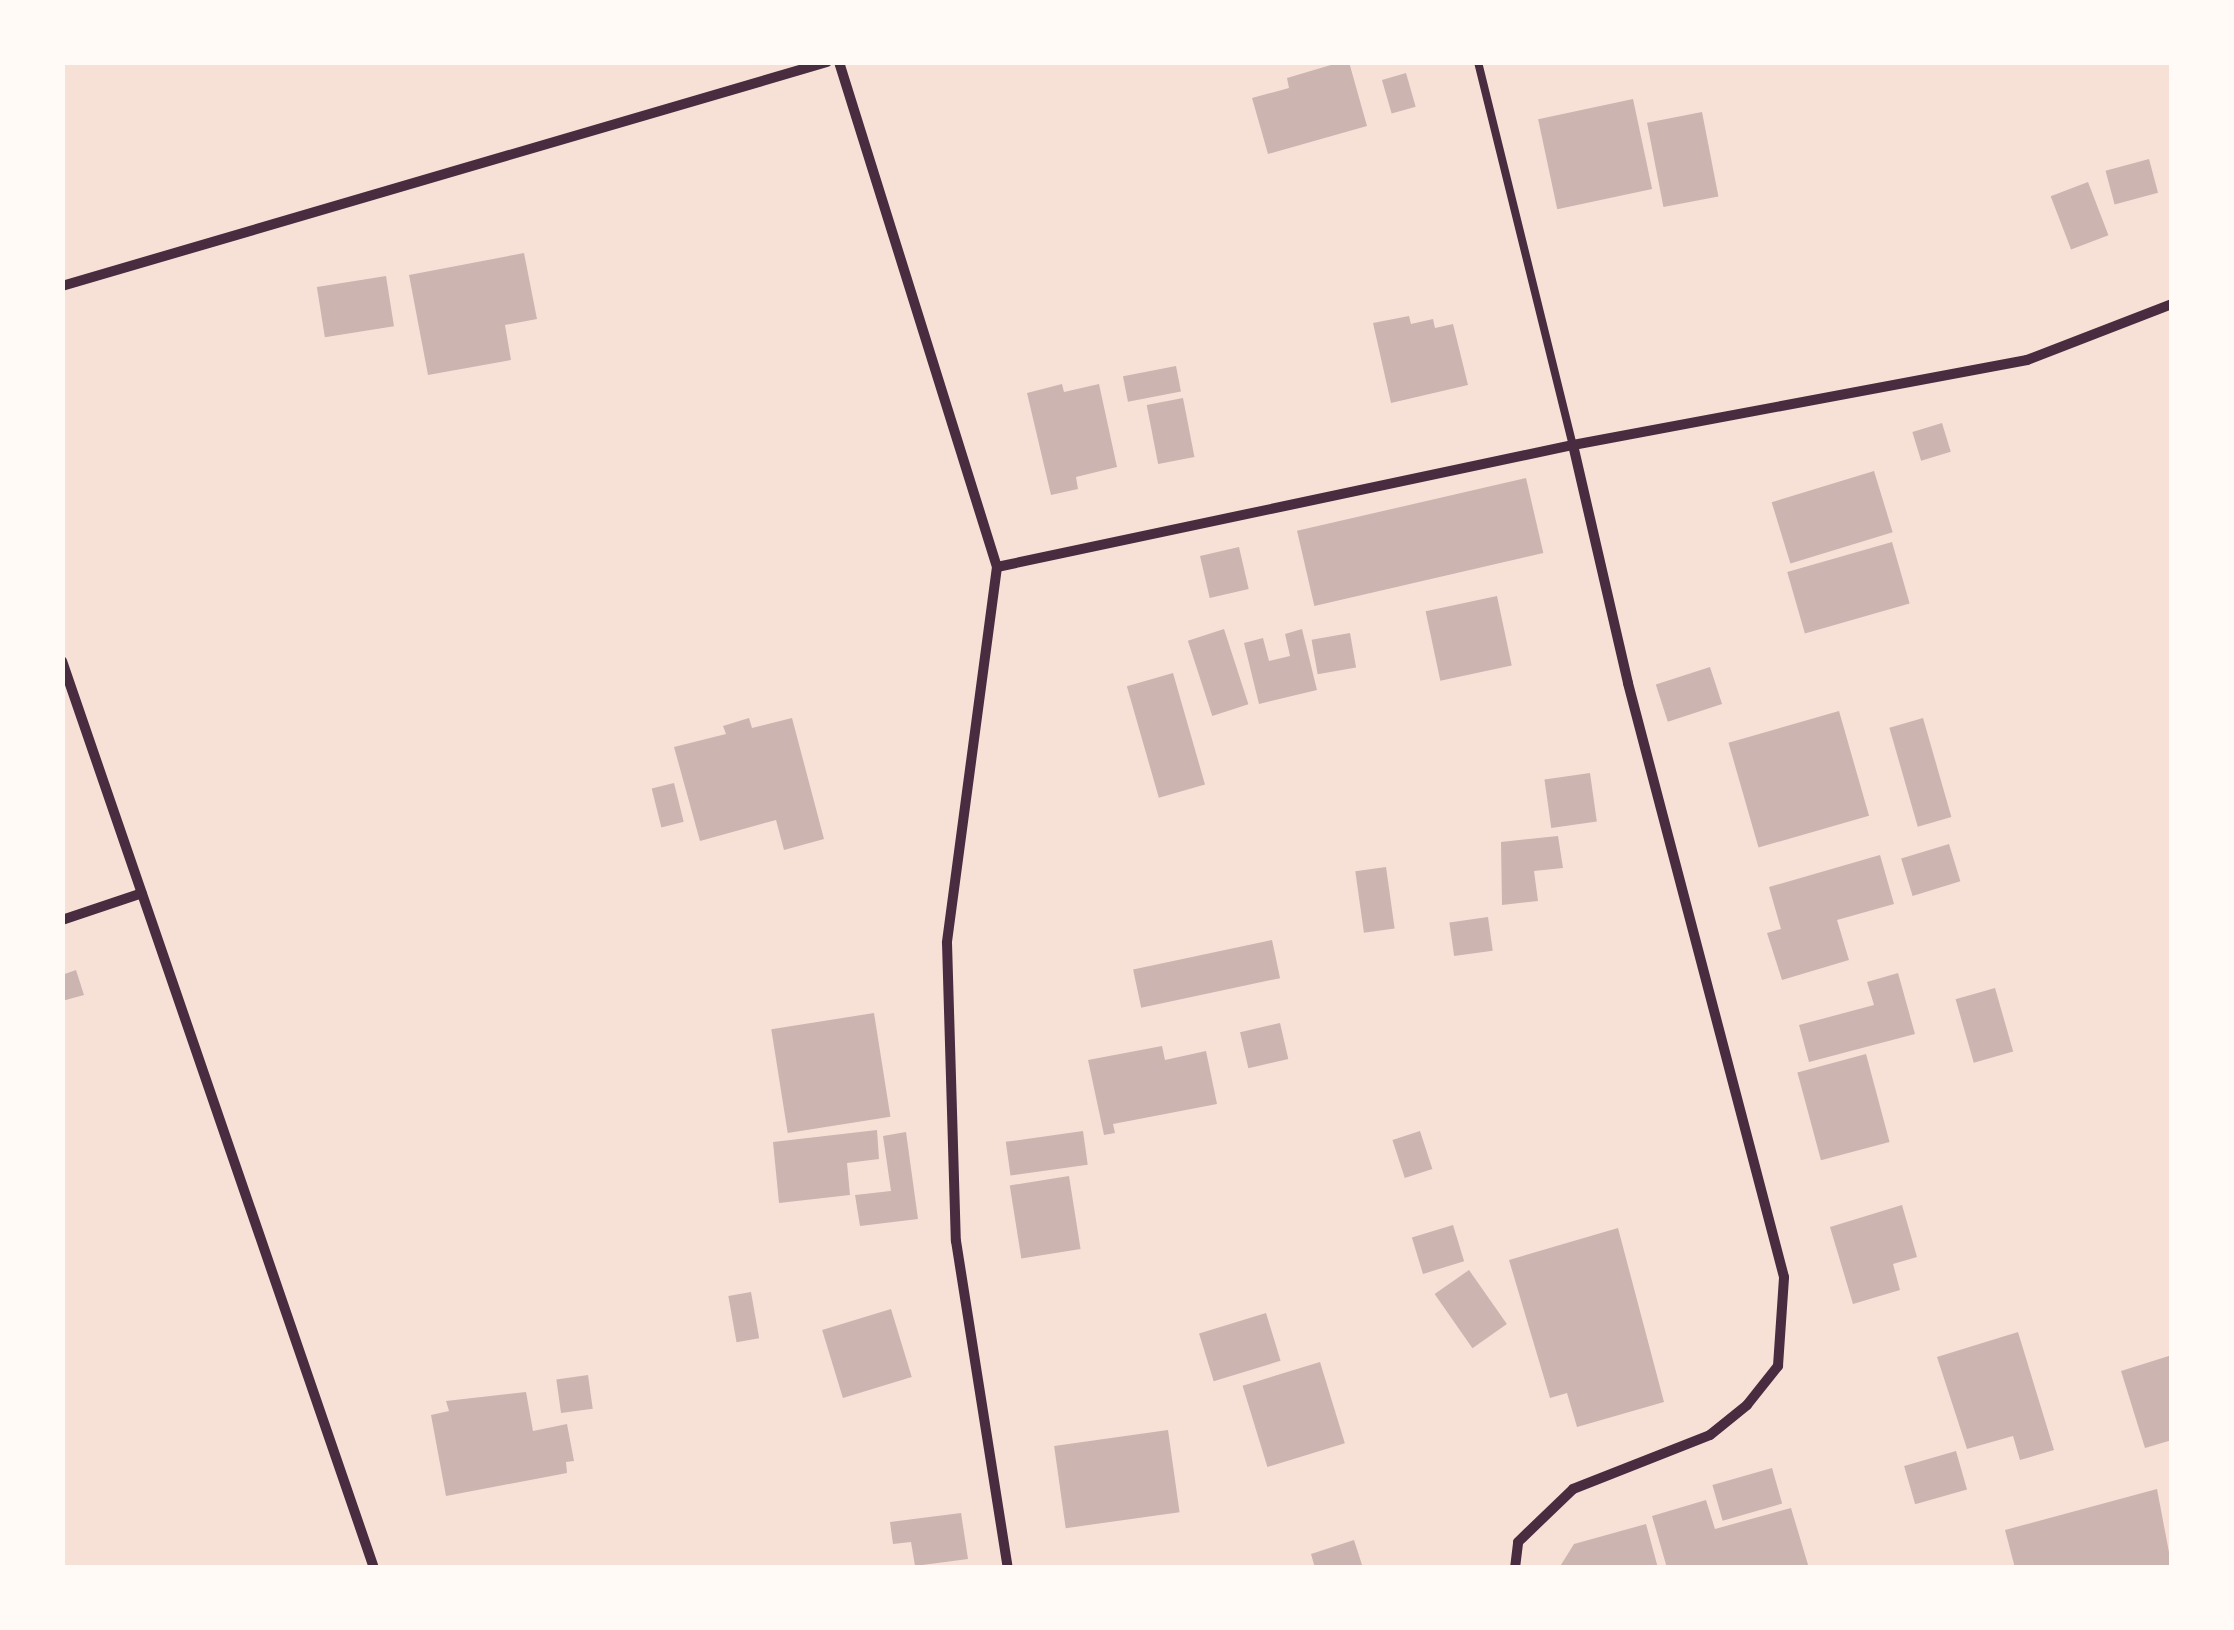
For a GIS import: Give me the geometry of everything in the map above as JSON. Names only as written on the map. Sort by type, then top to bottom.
[{"type":"street","points":[[62,286],[827,62]]},
{"type":"street","points":[[838,62],[997,566],[948,943],[956,1242],[1008,1568]]},
{"type":"street","points":[[997,566],[1573,445],[2027,360],[2172,304]]},
{"type":"street","points":[[1515,1568],[1518,1542],[1573,1488],[1710,1435],[1747,1404],[1778,1366],[1784,1277],[1628,683],[1573,445]]},
{"type":"street","points":[[62,661],[374,1568]]},
{"type":"street","points":[[62,920],[142,894]]},
{"type":"lane","points":[[1478,62],[1573,445]]},
{"type":"building","points":[[1349,62],[1367,126],[1268,154],[1252,98],[1289,88],[1287,78]]},
{"type":"building","points":[[1406,73],[1416,107],[1392,114],[1382,80]]},
{"type":"building","points":[[1633,99],[1652,189],[1557,209],[1538,119]]},
{"type":"building","points":[[1702,112],[1718,196],[1663,207],[1647,123]]},
{"type":"building","points":[[2149,159],[2158,193],[2115,204],[2106,171]]},
{"type":"building","points":[[2088,182],[2108,235],[2071,250],[2051,196]]},
{"type":"building","points":[[524,253],[537,319],[505,325],[511,360],[428,375],[409,275]]},
{"type":"building","points":[[386,276],[394,326],[325,337],[317,287]]},
{"type":"building","points":[[1409,316],[1411,324],[1433,319],[1435,328],[1453,324],[1468,385],[1391,403],[1373,323]]},
{"type":"building","points":[[1176,366],[1181,392],[1128,402],[1123,376]]},
{"type":"building","points":[[1062,384],[1064,392],[1099,384],[1117,467],[1076,477],[1078,489],[1051,495],[1027,393]]},
{"type":"building","points":[[1183,398],[1194,457],[1158,464],[1147,405]]},
{"type":"building","points":[[1942,423],[1951,452],[1921,461],[1912,432]]},
{"type":"building","points":[[1874,471],[1893,532],[1790,563],[1772,502]]},
{"type":"building","points":[[1526,478],[1543,553],[1314,606],[1297,531]]},
{"type":"building","points":[[1892,542],[1910,604],[1805,634],[1787,572]]},
{"type":"building","points":[[1239,547],[1249,589],[1210,598],[1200,556]]},
{"type":"building","points":[[1497,596],[1512,665],[1440,681],[1426,611]]},
{"type":"building","points":[[1224,629],[1248,704],[1212,716],[1188,641]]},
{"type":"building","points":[[1302,629],[1317,690],[1259,704],[1244,643],[1263,638],[1269,661],[1290,656],[1285,634]]},
{"type":"building","points":[[1350,633],[1356,667],[1318,674],[1312,640]]},
{"type":"building","points":[[1710,667],[1722,704],[1668,722],[1656,685]]},
{"type":"building","points":[[1173,673],[1205,785],[1159,798],[1127,686]]},
{"type":"building","points":[[1839,711],[1869,816],[1758,847],[1728,743]]},
{"type":"building","points":[[749,718],[752,728],[792,718],[824,839],[784,850],[776,820],[700,841],[674,747],[726,734],[723,726]]},
{"type":"building","points":[[1923,718],[1951,817],[1918,827],[1889,728]]},
{"type":"building","points":[[1590,773],[1597,822],[1551,828],[1544,779]]},
{"type":"building","points":[[674,783],[684,822],[661,827],[652,789]]},
{"type":"building","points":[[1558,836],[1563,868],[1534,871],[1538,901],[1502,905],[1501,842]]},
{"type":"building","points":[[1949,844],[1960,881],[1913,896],[1901,859]]},
{"type":"building","points":[[1880,855],[1894,904],[1837,920],[1849,960],[1782,980],[1767,933],[1781,929],[1769,887]]},
{"type":"building","points":[[1386,867],[1395,928],[1364,933],[1355,871]]},
{"type":"building","points":[[1488,917],[1493,951],[1454,956],[1449,922]]},
{"type":"building","points":[[1272,940],[1280,978],[1141,1008],[1133,970]]},
{"type":"building","points":[[76,970],[84,995],[62,1001],[62,975]]},
{"type":"building","points":[[1898,973],[1915,1034],[1809,1062],[1799,1025],[1874,1005],[1867,982]]},
{"type":"building","points":[[1995,988],[2013,1051],[1974,1063],[1956,999]]},
{"type":"building","points":[[874,1013],[890,1117],[788,1133],[771,1029]]},
{"type":"building","points":[[1280,1023],[1288,1059],[1248,1068],[1240,1032]]},
{"type":"building","points":[[1162,1046],[1165,1060],[1206,1051],[1217,1104],[1113,1124],[1115,1133],[1104,1135],[1088,1060]]},
{"type":"building","points":[[1866,1054],[1890,1142],[1821,1160],[1797,1072]]},
{"type":"building","points":[[877,1130],[879,1159],[847,1163],[850,1195],[779,1203],[773,1142]]},
{"type":"building","points":[[1083,1131],[1088,1165],[1010,1176],[1006,1142]]},
{"type":"building","points":[[1420,1131],[1432,1169],[1405,1178],[1392,1140]]},
{"type":"building","points":[[906,1132],[918,1219],[860,1226],[855,1195],[891,1191],[883,1136]]},
{"type":"building","points":[[1069,1176],[1081,1249],[1021,1258],[1010,1185]]},
{"type":"building","points":[[1902,1205],[1917,1257],[1893,1264],[1900,1290],[1853,1304],[1830,1227]]},
{"type":"building","points":[[1453,1225],[1464,1261],[1423,1274],[1412,1238]]},
{"type":"building","points":[[1618,1228],[1664,1402],[1577,1427],[1567,1393],[1550,1398],[1509,1260]]},
{"type":"building","points":[[1469,1270],[1507,1324],[1472,1348],[1435,1294]]},
{"type":"building","points":[[751,1292],[759,1338],[737,1342],[728,1296]]},
{"type":"building","points":[[891,1309],[912,1377],[843,1398],[822,1330]]},
{"type":"building","points":[[1266,1313],[1281,1361],[1214,1381],[1199,1333]]},
{"type":"building","points":[[2018,1332],[2054,1450],[2020,1460],[2013,1436],[1967,1449],[1937,1357]]},
{"type":"building","points":[[2172,1355],[2172,1440],[2145,1448],[2121,1371]]},
{"type":"building","points":[[1320,1362],[1345,1443],[1267,1467],[1243,1386]]},
{"type":"building","points":[[588,1375],[593,1409],[561,1413],[556,1379]]},
{"type":"building","points":[[526,1392],[533,1431],[567,1424],[574,1461],[566,1462],[567,1473],[446,1496],[431,1415],[449,1411],[446,1401]]},
{"type":"building","points":[[1168,1430],[1180,1512],[1066,1528],[1054,1446]]},
{"type":"building","points":[[1956,1451],[1967,1489],[1915,1504],[1904,1466]]},
{"type":"building","points":[[1772,1468],[1782,1504],[1723,1521],[1712,1485]]},
{"type":"building","points":[[2157,1489],[2172,1568],[2015,1568],[2005,1530]]},
{"type":"building","points":[[1706,1500],[1715,1529],[1791,1508],[1809,1568],[1667,1568],[1652,1516]]},
{"type":"building","points":[[961,1513],[968,1559],[915,1566],[911,1542],[893,1544],[890,1522]]},
{"type":"building","points":[[1646,1524],[1658,1568],[1559,1568],[1574,1544]]},
{"type":"building","points":[[1354,1540],[1363,1568],[1315,1568],[1311,1554]]}]
